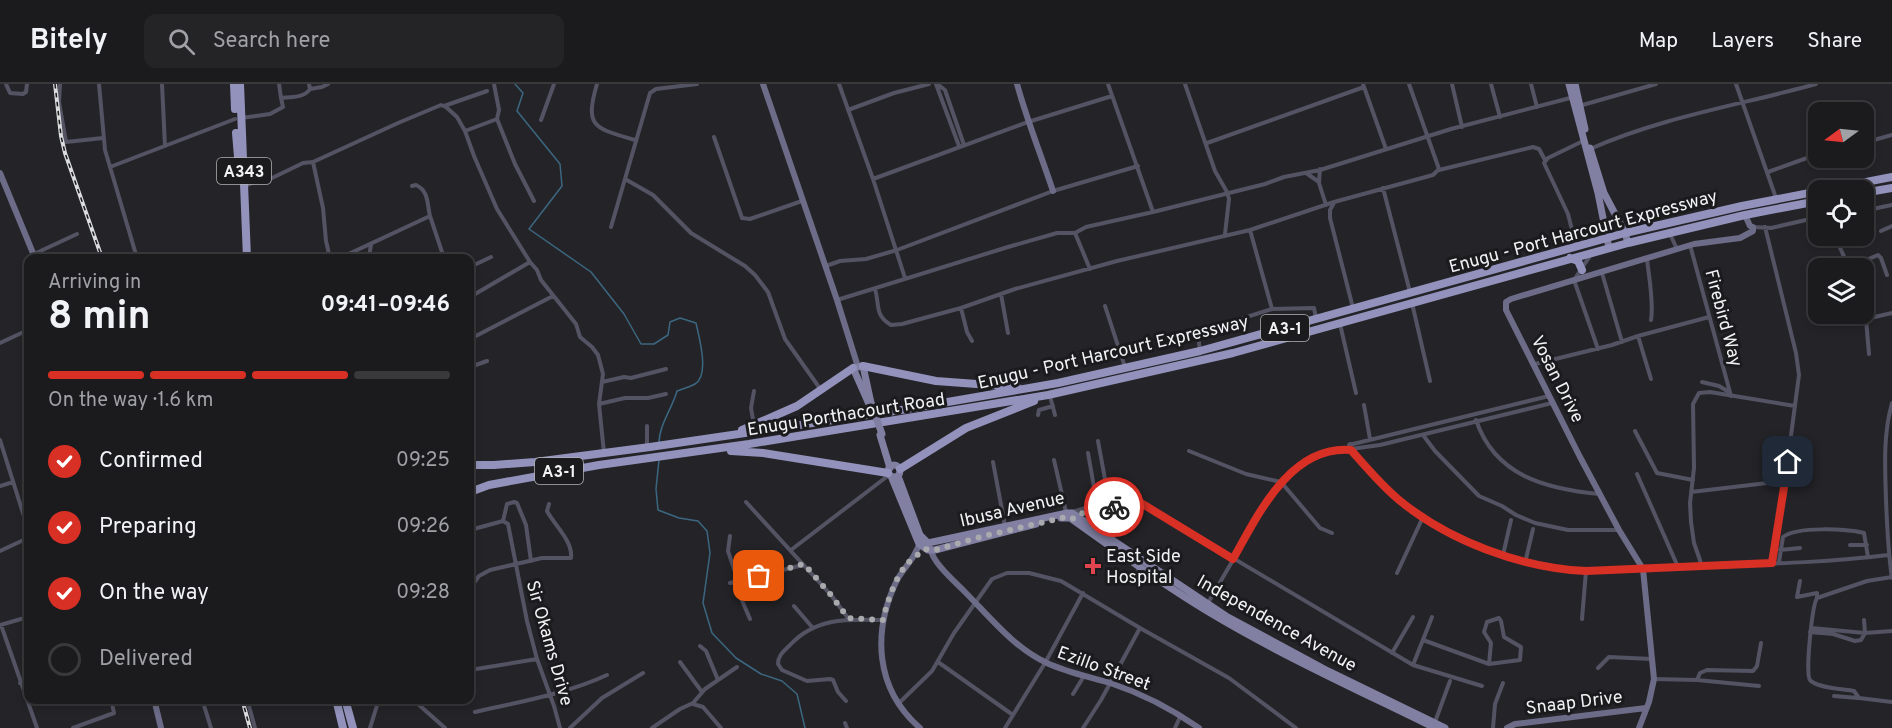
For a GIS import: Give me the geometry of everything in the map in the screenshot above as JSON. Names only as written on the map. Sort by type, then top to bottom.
[{"type":"highway","name":"A343","points":[[234,84],[244,186],[247,254]]},
{"type":"highway","name":"A343","points":[[240,84],[238,119],[242,254]]},
{"type":"highway","name":"Enugu - Port Harcourt Expressway","points":[[474,465],[526,463],[648,448],[1034,388],[1200,351],[1625,233],[1776,199],[1892,177]]},
{"type":"highway","points":[[1874,191],[1892,188]]},
{"type":"highway","points":[[1797,195],[1798,205]]},
{"type":"highway","name":"Enugu Porthacourt Road","points":[[474,491],[489,485],[534,476],[712,450],[1049,395],[1186,365],[1628,243],[1745,215],[1808,203]]},
{"type":"highway","points":[[1570,258],[1578,261],[1582,270]]},
{"type":"highway","points":[[731,435],[797,406],[858,367],[936,381],[1034,388]]},
{"type":"highway","points":[[712,450],[763,453],[893,472],[966,428],[1049,395]]},
{"type":"highway","points":[[337,704],[343,728]]},
{"type":"highway","points":[[346,704],[352,728]]},
{"type":"main road","points":[[1569,84],[1575,97]]},
{"type":"main road","points":[[1575,84],[1575,97],[1583,141],[1598,193],[1609,248]]},
{"type":"main road","points":[[1577,107],[1604,194],[1628,243]]},
{"type":"main road","name":"Ezillo Street","points":[[858,367],[893,472],[926,545]]},
{"type":"main road","name":"Ibusa Avenue","points":[[926,545],[1005,526],[1070,516]]},
{"type":"main road","name":"Ibusa Avenue","points":[[926,545],[943,548],[1070,516]]},
{"type":"main road","name":"Independence Avenue","points":[[1070,516],[1140,566],[1149,569]]},
{"type":"main road","name":"Independence Avenue","points":[[1070,516],[1207,607],[1444,728]]},
{"type":"street","points":[[6,84],[10,93],[18,94],[26,92],[27,84]]},
{"type":"street","points":[[60,84],[59,102],[66,142],[103,138]]},
{"type":"street","points":[[99,84],[103,138],[136,254]]},
{"type":"street","points":[[162,84],[165,146]]},
{"type":"street","points":[[110,167],[238,119],[270,114],[283,107],[279,84]]},
{"type":"street","points":[[281,98],[304,94],[310,87],[322,87],[328,84]]},
{"type":"street","points":[[494,84],[499,110],[497,119],[515,164],[534,201]]},
{"type":"street","points":[[541,120],[554,84]]},
{"type":"street","points":[[597,84],[590,113],[595,123],[609,132],[635,140]]},
{"type":"street","points":[[611,227],[650,93],[656,89],[697,84]]},
{"type":"street","points":[[763,84],[826,266],[858,367]]},
{"type":"street","points":[[839,84],[905,278]]},
{"type":"street","points":[[848,110],[894,93],[929,84]]},
{"type":"street","points":[[937,84],[961,146]]},
{"type":"street","points":[[1017,84],[1053,191]]},
{"type":"street","points":[[1108,84],[1154,212]]},
{"type":"street","points":[[1185,84],[1215,171],[1228,194],[1225,234]]},
{"type":"street","points":[[1409,84],[1438,170]]},
{"type":"street","points":[[1452,84],[1462,127]]},
{"type":"street","points":[[1491,84],[1500,117]]},
{"type":"street","points":[[1531,84],[1537,107]]},
{"type":"street","points":[[1577,107],[1656,84]]},
{"type":"street","points":[[1736,84],[1776,199]]},
{"type":"street","points":[[1590,148],[1620,135],[1816,84]]},
{"type":"street","points":[[1207,143],[1363,86],[1386,150]]},
{"type":"street","points":[[244,186],[264,178],[270,179],[303,163],[313,162],[410,117],[487,91]]},
{"type":"street","points":[[873,179],[1028,122],[1112,96]]},
{"type":"street","points":[[837,300],[1038,239],[1057,234],[1075,233],[1086,227],[1228,194],[1575,97]]},
{"type":"street","points":[[444,106],[457,117],[465,131],[497,209],[553,296],[576,324],[580,337],[596,351],[603,370],[599,404],[604,453]]},
{"type":"street","points":[[465,131],[497,119]]},
{"type":"street","points":[[1874,140],[1892,135]]},
{"type":"street","points":[[714,137],[742,218],[750,219],[802,201]]},
{"type":"street","points":[[1545,160],[1583,141]]},
{"type":"street","points":[[875,289],[878,300],[877,310],[884,320],[891,324],[902,324],[1090,269],[1225,234],[1250,230],[1334,202],[1433,175],[1438,170],[1533,147],[1539,149],[1545,160],[1544,166],[1568,214],[1576,246]]},
{"type":"street","points":[[1768,172],[1808,158]]},
{"type":"street","points":[[313,162],[323,208],[329,254]]},
{"type":"street","points":[[826,266],[840,261],[866,259],[897,250],[1053,191],[1138,166]]},
{"type":"street","points":[[1320,169],[1320,183],[1326,205]]},
{"type":"street","points":[[1305,172],[1320,183]]},
{"type":"street","points":[[0,173],[34,254]]},
{"type":"street","points":[[624,179],[653,195],[692,233],[745,266],[755,275],[768,292],[785,339],[821,391]]},
{"type":"street","points":[[412,186],[416,185],[423,189],[427,197],[430,216],[443,254]]},
{"type":"street","points":[[1383,189],[1410,292]]},
{"type":"street","points":[[1334,202],[1330,210],[1330,218],[1354,309]]},
{"type":"street","points":[[1874,209],[1892,206]]},
{"type":"street","points":[[1745,215],[1750,226],[1765,228],[1808,219]]},
{"type":"street","points":[[349,254],[430,216]]},
{"type":"street","points":[[1881,231],[1892,226]]},
{"type":"street","name":"Vosan Drive","points":[[1639,728],[1654,678],[1643,569],[1619,530],[1553,403],[1506,310],[1506,302],[1690,245],[1740,238],[1752,231],[1753,227]]},
{"type":"street","points":[[1765,228],[1797,359],[1798,375],[1796,406],[1772,563]]},
{"type":"street","points":[[1250,230],[1272,309]]},
{"type":"street","points":[[1075,233],[1090,269]]},
{"type":"street","points":[[1669,233],[1677,249]]},
{"type":"street","points":[[39,254],[77,234]]},
{"type":"street","points":[[370,254],[371,244]]},
{"type":"street","name":"Firebird Way","points":[[1690,245],[1731,395]]},
{"type":"street","points":[[1593,252],[1575,280],[1598,349]]},
{"type":"street","points":[[1871,258],[1878,255],[1881,258],[1887,275]]},
{"type":"street","points":[[474,265],[491,257]]},
{"type":"street","points":[[1647,259],[1653,308],[1651,320]]},
{"type":"street","points":[[474,295],[530,262]]},
{"type":"street","points":[[1602,273],[1622,342]]},
{"type":"street","points":[[1001,294],[1008,333]]},
{"type":"street","points":[[474,337],[553,296]]},
{"type":"street","points":[[1412,302],[1430,381]]},
{"type":"street","points":[[1106,306],[1125,368]]},
{"type":"street","points":[[961,308],[967,332],[972,340]]},
{"type":"street","points":[[1200,351],[1198,336],[1200,332],[1272,309],[1314,308],[1317,319]]},
{"type":"street","points":[[1874,317],[1892,313]]},
{"type":"street","points":[[1535,364],[1598,349],[1709,317]]},
{"type":"street","points":[[1340,323],[1356,393]]},
{"type":"street","points":[[1866,324],[1869,354]]},
{"type":"street","points":[[0,344],[24,332]]},
{"type":"street","points":[[1638,336],[1651,380]]},
{"type":"street","points":[[474,365],[486,361]]},
{"type":"street","points":[[601,382],[631,378],[666,369]]},
{"type":"street","points":[[1702,382],[1724,388],[1731,395]]},
{"type":"street","points":[[754,391],[751,408],[754,426]]},
{"type":"street","points":[[1702,566],[1692,528],[1691,492],[1696,396],[1702,392],[1796,406]]},
{"type":"street","points":[[599,404],[625,398],[648,398],[666,394]]},
{"type":"street","points":[[1049,395],[1055,415]]},
{"type":"street","points":[[1207,607],[1262,510],[1281,482],[1303,463],[1370,439],[1550,396]]},
{"type":"street","points":[[1350,447],[1423,435],[1553,403]]},
{"type":"street","points":[[1817,598],[1867,581],[1892,578],[1888,555],[1885,457],[1892,403]]},
{"type":"street","points":[[1364,405],[1370,439]]},
{"type":"street","points":[[1038,415],[1039,410],[1053,406]]},
{"type":"street","points":[[1475,415],[1489,448],[1504,464],[1555,488],[1600,494]]},
{"type":"street","points":[[647,426],[648,448]]},
{"type":"street","points":[[1635,431],[1657,473],[1693,480]]},
{"type":"street","points":[[1423,435],[1435,451],[1479,496],[1516,515],[1535,523],[1568,530],[1619,530]]},
{"type":"street","points":[[0,440],[24,516]]},
{"type":"street","points":[[1098,441],[1109,501]]},
{"type":"street","points":[[1350,447],[1391,492],[1423,517],[1457,536],[1525,563],[1586,571],[1772,563],[1888,555]]},
{"type":"street","points":[[1189,451],[1246,474],[1281,482],[1320,528],[1332,533]]},
{"type":"street","points":[[1088,453],[1097,504]]},
{"type":"street","points":[[1054,460],[1070,516]]},
{"type":"street","points":[[993,462],[1005,526]]},
{"type":"street","points":[[791,550],[893,472]]},
{"type":"street","points":[[1637,474],[1678,567]]},
{"type":"street","points":[[1691,492],[1785,481]]},
{"type":"street","points":[[0,486],[13,482]]},
{"type":"street","name":"Ibusa Avenue","points":[[1070,516],[1077,509],[1109,501],[1129,497],[1136,500]]},
{"type":"street","points":[[1136,500],[1413,665],[1480,685]]},
{"type":"street","name":"Ibusa Avenue","points":[[1070,516],[1136,500]]},
{"type":"street","points":[[474,529],[503,521],[507,504],[514,501],[518,503],[526,525],[531,561]]},
{"type":"street","points":[[746,502],[804,564],[848,618]]},
{"type":"street","points":[[474,583],[484,572],[515,564],[542,558],[570,559],[572,553],[566,540],[547,511],[549,504]]},
{"type":"street","points":[[1397,573],[1423,517]]},
{"type":"street","points":[[1503,555],[1511,520]]},
{"type":"street","name":"Sir Okams Drive","points":[[503,521],[508,527],[524,611],[560,728]]},
{"type":"street","points":[[1525,563],[1533,529]]},
{"type":"street","points":[[1779,562],[1781,541],[1787,534],[1816,530],[1862,532],[1865,535],[1868,557]]},
{"type":"street","points":[[730,536],[728,551],[734,582],[750,619]]},
{"type":"street","points":[[0,551],[24,540]]},
{"type":"street","points":[[920,728],[898,704],[889,685],[883,664],[881,643],[883,620],[898,578],[912,558],[926,545]]},
{"type":"street","name":"Ezillo Street","points":[[926,545],[940,564],[1015,642],[1046,663],[1111,683],[1154,702],[1199,728]]},
{"type":"street","points":[[1850,545],[1867,545]]},
{"type":"street","points":[[940,564],[943,548]]},
{"type":"street","points":[[1780,550],[1800,548]]},
{"type":"street","points":[[734,582],[804,564]]},
{"type":"street","points":[[1109,570],[1130,581],[1133,580],[1140,566]]},
{"type":"street","points":[[1582,619],[1586,571]]},
{"type":"street","points":[[898,704],[932,671],[954,633],[992,579],[1013,572],[1052,578],[1083,593],[1229,678],[1296,728]]},
{"type":"street","points":[[1800,581],[1797,597],[1816,593],[1817,598],[1810,630],[1807,671],[1809,679],[1819,685],[1854,691],[1859,698]]},
{"type":"street","points":[[1005,728],[1046,663],[1083,593]]},
{"type":"street","points":[[794,606],[812,627]]},
{"type":"street","points":[[1392,652],[1413,617]]},
{"type":"street","points":[[1413,665],[1432,617]]},
{"type":"street","points":[[24,618],[1,625],[24,693]]},
{"type":"street","points":[[846,701],[838,692],[833,680],[807,681],[779,668],[780,655],[794,640],[812,627],[829,621],[848,618],[883,620]]},
{"type":"street","points":[[1423,640],[1489,664],[1520,660],[1521,647],[1504,637],[1501,621],[1498,618],[1487,622],[1484,632],[1491,643],[1489,664]]},
{"type":"street","points":[[1810,630],[1855,641],[1862,639],[1865,633],[1864,620]]},
{"type":"street","points":[[1083,728],[1111,683],[1140,628]]},
{"type":"street","points":[[1810,630],[1865,633],[1892,631]]},
{"type":"street","points":[[1697,680],[1700,673],[1707,670],[1753,671],[1757,666],[1761,643]]},
{"type":"street","points":[[700,646],[706,651],[718,680]]},
{"type":"street","points":[[1598,668],[1609,657],[1652,659]]},
{"type":"street","points":[[474,669],[537,658]]},
{"type":"street","points":[[680,662],[702,692]]},
{"type":"street","points":[[938,662],[1013,715]]},
{"type":"street","points":[[652,728],[684,706],[693,703],[702,692],[737,668]]},
{"type":"street","points":[[570,728],[602,698],[643,673]]},
{"type":"street","points":[[475,712],[550,694],[607,675]]},
{"type":"street","points":[[1073,694],[1084,676]]},
{"type":"street","points":[[1654,678],[1759,686]]},
{"type":"street","points":[[20,682],[24,681]]},
{"type":"street","points":[[1435,725],[1449,681]]},
{"type":"street","points":[[1493,728],[1495,704],[1503,683]]},
{"type":"street","points":[[1834,696],[1892,702]]},
{"type":"street","points":[[693,703],[703,707],[721,728]]},
{"type":"street","points":[[28,704],[37,728]]},
{"type":"street","points":[[73,728],[114,713],[112,704]]},
{"type":"street","points":[[155,704],[161,728]]},
{"type":"street","points":[[204,704],[211,728]]},
{"type":"street","points":[[248,704],[255,728]]},
{"type":"street","points":[[370,728],[377,704]]},
{"type":"street","points":[[418,704],[445,728]]},
{"type":"street","name":"Snaap Drive","points":[[1507,728],[1515,724],[1646,708]]},
{"type":"street","points":[[1175,728],[1180,716]]},
{"type":"waterway","points":[[515,84],[523,93],[517,111],[560,164],[562,186],[529,229],[591,272],[624,314],[641,344],[654,344],[668,335],[670,322],[680,318],[696,323],[701,346],[702,373],[695,384],[677,391],[661,430],[659,443]]},
{"type":"waterway","points":[[659,460],[656,489],[658,510],[679,518],[698,521],[707,531],[710,553],[703,603],[712,633],[736,658],[761,674],[782,681],[797,694],[805,728]]},
{"type":"railway","points":[[55,84],[65,153],[101,254]]},
{"type":"railway","points":[[243,704],[250,728]]},
{"type":"way so far","points":[[759,576],[804,564],[848,618],[883,620],[898,578],[912,558],[925,549],[935,550],[984,536],[1066,517],[1072,519],[1079,514],[1114,507]]},
{"type":"place","name":"East Side Hospital","points":[[1093,566]]},
{"type":"route","points":[[1114,507],[1136,500],[1233,559],[1281,482],[1303,463],[1329,452],[1344,449],[1351,450],[1378,480],[1423,517],[1457,536],[1525,563],[1541,567],[1586,571],[1772,563],[1788,462]]}]
